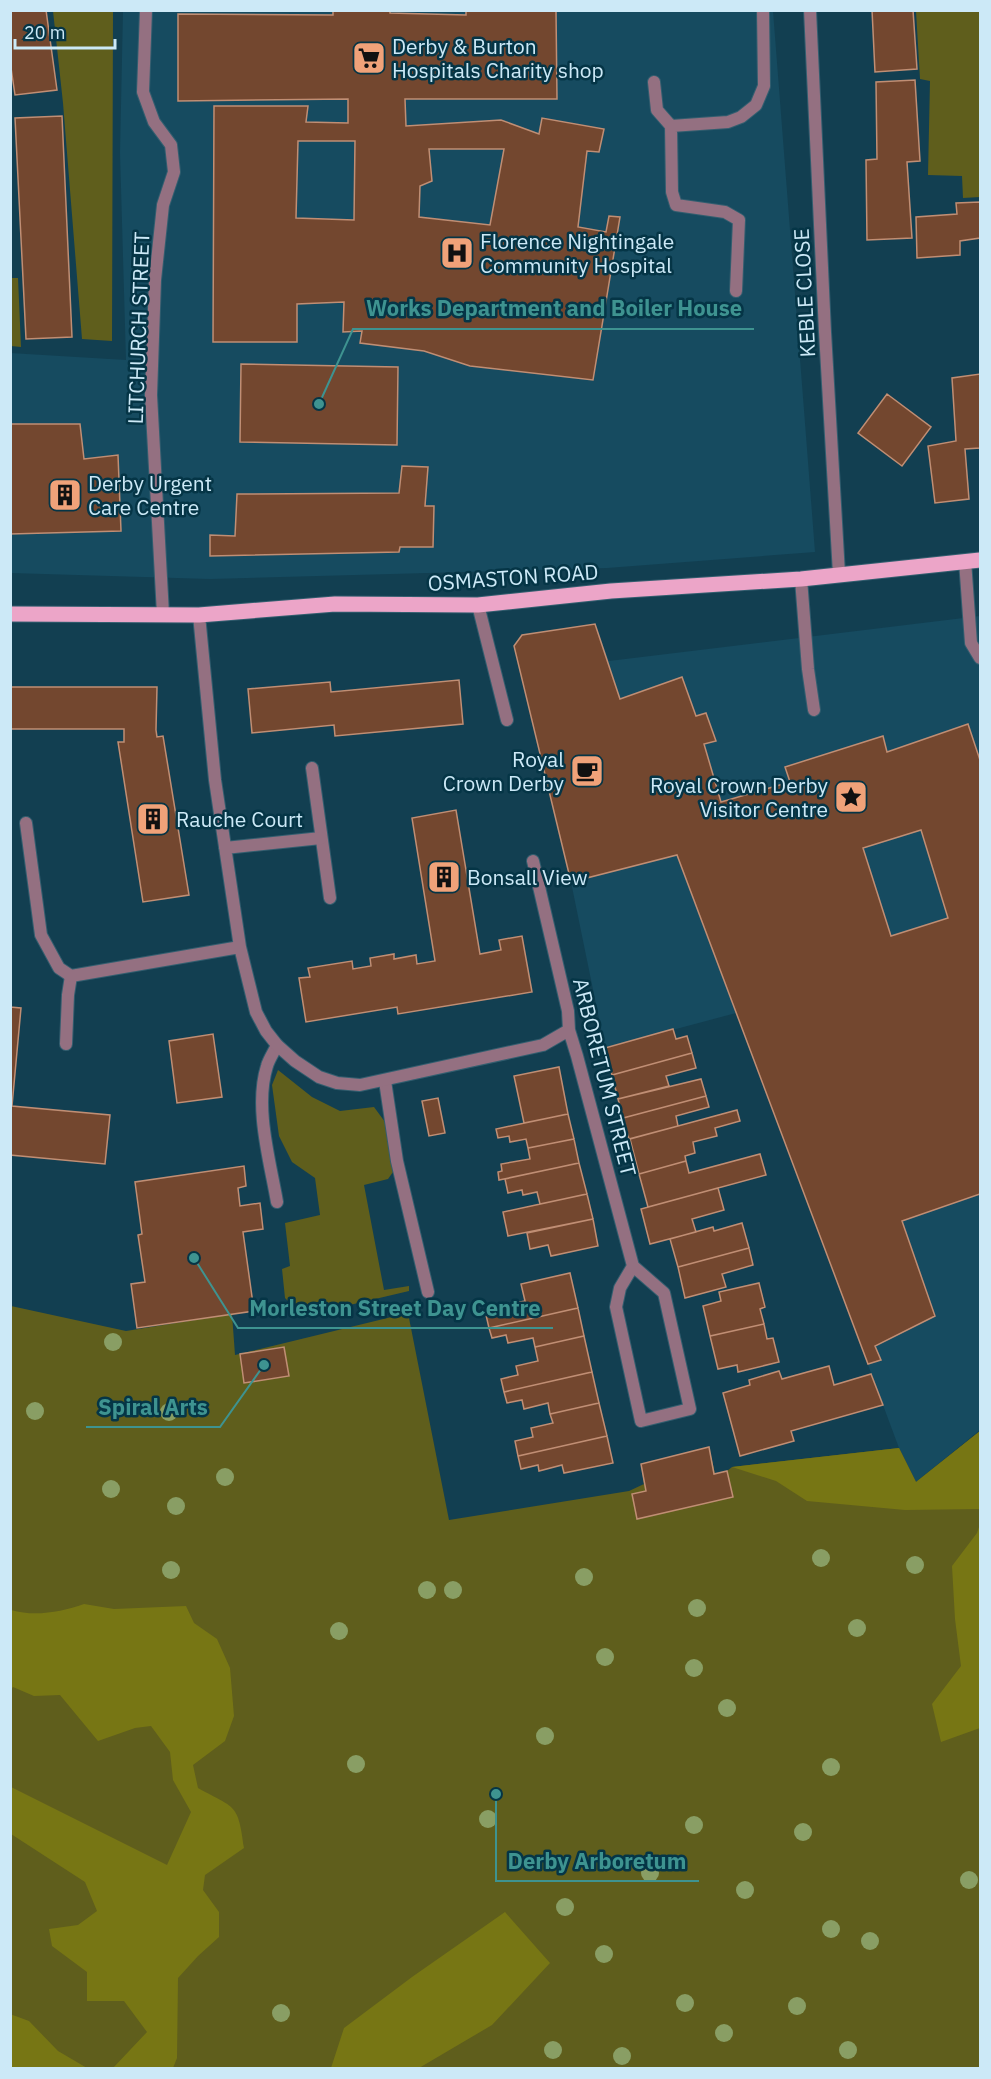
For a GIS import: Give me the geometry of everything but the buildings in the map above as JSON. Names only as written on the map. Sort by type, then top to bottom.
[{"type":"main road","name":"OSMASTON ROAD","points":[[10,614],[199,615],[335,604],[478,604],[611,591],[801,579],[973,560]]},
{"type":"street","name":"LITCHURCH STREET","points":[[146,10],[143,92],[154,122],[171,145],[174,172],[164,205],[155,280],[151,395],[163,614]]},
{"type":"street","points":[[671,126],[728,122],[741,117],[756,105],[765,86],[763,10]]},
{"type":"street","name":"KEBLE CLOSE","points":[[810,10],[839,574]]},
{"type":"street","points":[[654,82],[657,110],[671,126],[672,192],[676,205],[725,212],[739,220],[736,291]]},
{"type":"street","points":[[973,560],[971,643],[981,658]]},
{"type":"street","points":[[801,579],[808,669],[814,710]]},
{"type":"street","points":[[478,604],[507,720]]},
{"type":"street","points":[[199,615],[215,780],[240,947],[256,1012],[277,1045],[295,1061],[319,1077],[337,1083],[360,1085],[543,1045],[568,1030]]},
{"type":"street","points":[[312,768],[330,898]]},
{"type":"street","points":[[26,824],[41,935],[59,968],[71,976],[240,947]]},
{"type":"street","points":[[225,848],[321,838]]},
{"type":"street","name":"ARBORETUM STREET","points":[[533,861],[568,1011],[568,1030],[578,1056],[633,1266]]},
{"type":"street","points":[[66,1044],[71,976]]},
{"type":"street","points":[[277,1045],[267,1066],[262,1089],[264,1121],[277,1202]]},
{"type":"street","points":[[385,1081],[397,1161],[428,1292]]},
{"type":"street","points":[[633,1266],[664,1293],[690,1409],[640,1421],[616,1307],[620,1288],[633,1266]]},
{"type":"shaded area","points":[[53,11],[113,11],[112,341],[82,339],[63,103]]},
{"type":"shaded area","name":"Florence Nightingale Community Hospital","points":[[123,11],[773,11],[815,552],[607,568],[210,579],[11,573],[10,353],[126,360],[120,153]]},
{"type":"shaded area","points":[[916,11],[980,11],[980,197],[963,198],[962,176],[928,175],[930,81],[920,79]]},
{"type":"shaded area","points":[[11,278],[18,278],[21,347],[11,346]]},
{"type":"shaded area","name":"Royal Crown Derby","points":[[980,616],[980,1430],[916,1482],[899,1448],[736,1013],[605,1048],[571,882],[514,646],[522,635],[595,624],[609,661]]},
{"type":"shaded area","points":[[278,1070],[312,1097],[340,1111],[374,1107],[385,1122],[393,1172],[388,1179],[364,1185],[384,1290],[409,1286],[409,1291],[303,1316],[285,1298],[282,1269],[290,1266],[285,1223],[320,1215],[315,1178],[292,1162],[279,1136],[272,1085]]},
{"type":"shaded area","points":[[11,1306],[126,1331],[232,1314],[235,1355],[408,1313],[449,1520],[629,1491],[644,1484],[641,1464],[709,1447],[715,1474],[732,1467],[899,1448],[916,1482],[980,1431],[980,2068],[11,2068]]},
{"type":"shaded area","points":[[980,1431],[980,1509],[905,1510],[807,1501],[776,1481],[732,1467],[899,1448],[916,1482]]},
{"type":"shaded area","points":[[980,1524],[980,1728],[941,1742],[932,1704],[961,1666],[952,1566],[977,1533]]},
{"type":"shaded area","points":[[84,1604],[114,1609],[186,1606],[194,1623],[217,1639],[230,1668],[234,1716],[225,1741],[193,1765],[198,1788],[228,1804],[237,1815],[244,1848],[205,1875],[203,1890],[219,1912],[219,1937],[178,1978],[177,2058],[173,2068],[113,2068],[147,2032],[124,2001],[87,2001],[87,1972],[52,1946],[49,1929],[78,1925],[97,1911],[85,1882],[11,1834],[11,1787],[167,1865],[191,1812],[173,1780],[170,1752],[151,1726],[135,1728],[98,1741],[60,1695],[34,1696],[13,1687],[11,1689],[11,1610],[48,1613]]},
{"type":"shaded area","points":[[505,1912],[550,1963],[492,2025],[419,2068],[331,2068],[344,2028]]},
{"type":"shaded area","points":[[10,2014],[29,2021],[58,2051],[87,2068],[11,2068]]},
{"type":"place","name":"Derby & Burton Hospitals Charity shop","points":[[369,58]]},
{"type":"place","name":"Florence Nightingale Community Hospital","points":[[457,253]]},
{"type":"place","name":"Works Department and Boiler House","points":[[319,404]]},
{"type":"place","name":"Derby Urgent Care Centre","points":[[65,495]]},
{"type":"place","name":"Royal Crown Derby","points":[[587,771]]},
{"type":"place","name":"Royal Crown Derby Visitor Centre","points":[[851,797]]},
{"type":"place","name":"Rauche Court","points":[[153,819]]},
{"type":"place","name":"Bonsall View","points":[[444,877]]},
{"type":"place","name":"Morleston Street Day Centre","points":[[194,1258]]},
{"type":"place","name":"Spiral Arts","points":[[264,1365]]},
{"type":"place","name":"Derby Arboretum","points":[[496,1794]]}]
